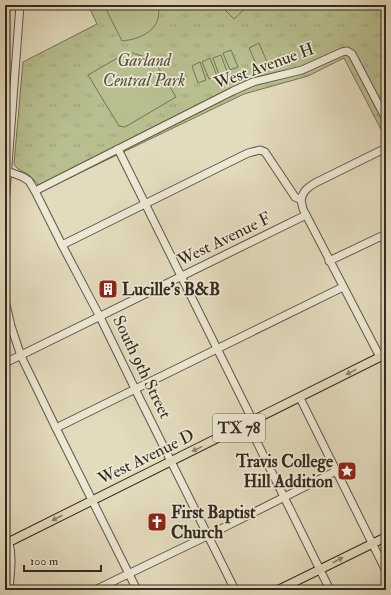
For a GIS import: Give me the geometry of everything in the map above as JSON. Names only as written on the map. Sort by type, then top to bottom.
[{"type":"main road","name":"West Avenue D","points":[[7,544],[383,356]]},
{"type":"main road","points":[[278,590],[386,537]]},
{"type":"street","points":[[5,205],[20,5]]},
{"type":"street","name":"West Avenue H","points":[[35,190],[233,91],[253,82],[302,70],[337,53],[347,51],[352,54],[386,119]]},
{"type":"street","points":[[383,356],[329,262],[303,209],[301,200],[307,188],[315,183],[386,148]]},
{"type":"street","points":[[118,149],[217,348],[284,497],[330,590]]},
{"type":"street","points":[[62,245],[254,151],[260,150],[266,152],[295,196],[301,200]]},
{"type":"street","name":"South 9th Street","points":[[7,171],[29,181],[35,190],[100,317],[235,590]]},
{"type":"street","name":"West Avenue F","points":[[5,363],[306,215]]},
{"type":"street","points":[[329,262],[386,234]]},
{"type":"street","points":[[56,428],[343,287]]},
{"type":"street","points":[[5,300],[11,326],[21,356],[137,590]]},
{"type":"street","points":[[300,398],[386,571]]},
{"type":"street","points":[[95,590],[336,471]]},
{"type":"street","points":[[7,544],[11,552],[8,590]]},
{"type":"green space","name":"Garland Central Park","points":[[88,5],[386,5],[386,139],[344,58],[308,76],[244,94],[42,191],[37,183],[28,174],[17,168],[14,164],[23,62],[97,24]]},
{"type":"green space","points":[[106,5],[158,5],[159,13],[154,26],[149,31],[137,38],[122,41],[105,7]]},
{"type":"green space","points":[[220,5],[249,5],[234,19]]},
{"type":"green space","points":[[259,43],[267,62],[257,66],[249,48]]},
{"type":"green space","points":[[231,50],[238,67],[230,70],[223,53]]},
{"type":"green space","points":[[128,52],[153,59],[176,97],[125,127],[119,126],[88,75]]},
{"type":"green space","points":[[221,55],[227,72],[219,75],[213,58]]},
{"type":"green space","points":[[210,58],[217,76],[209,79],[202,62]]},
{"type":"green space","points":[[200,62],[206,80],[198,83],[192,66]]},
{"type":"place","name":"Lucille's B&B","points":[[108,289]]},
{"type":"place","name":"Travis College Hill Addition","points":[[347,471]]},
{"type":"place","name":"First Baptist Church","points":[[157,522]]}]
